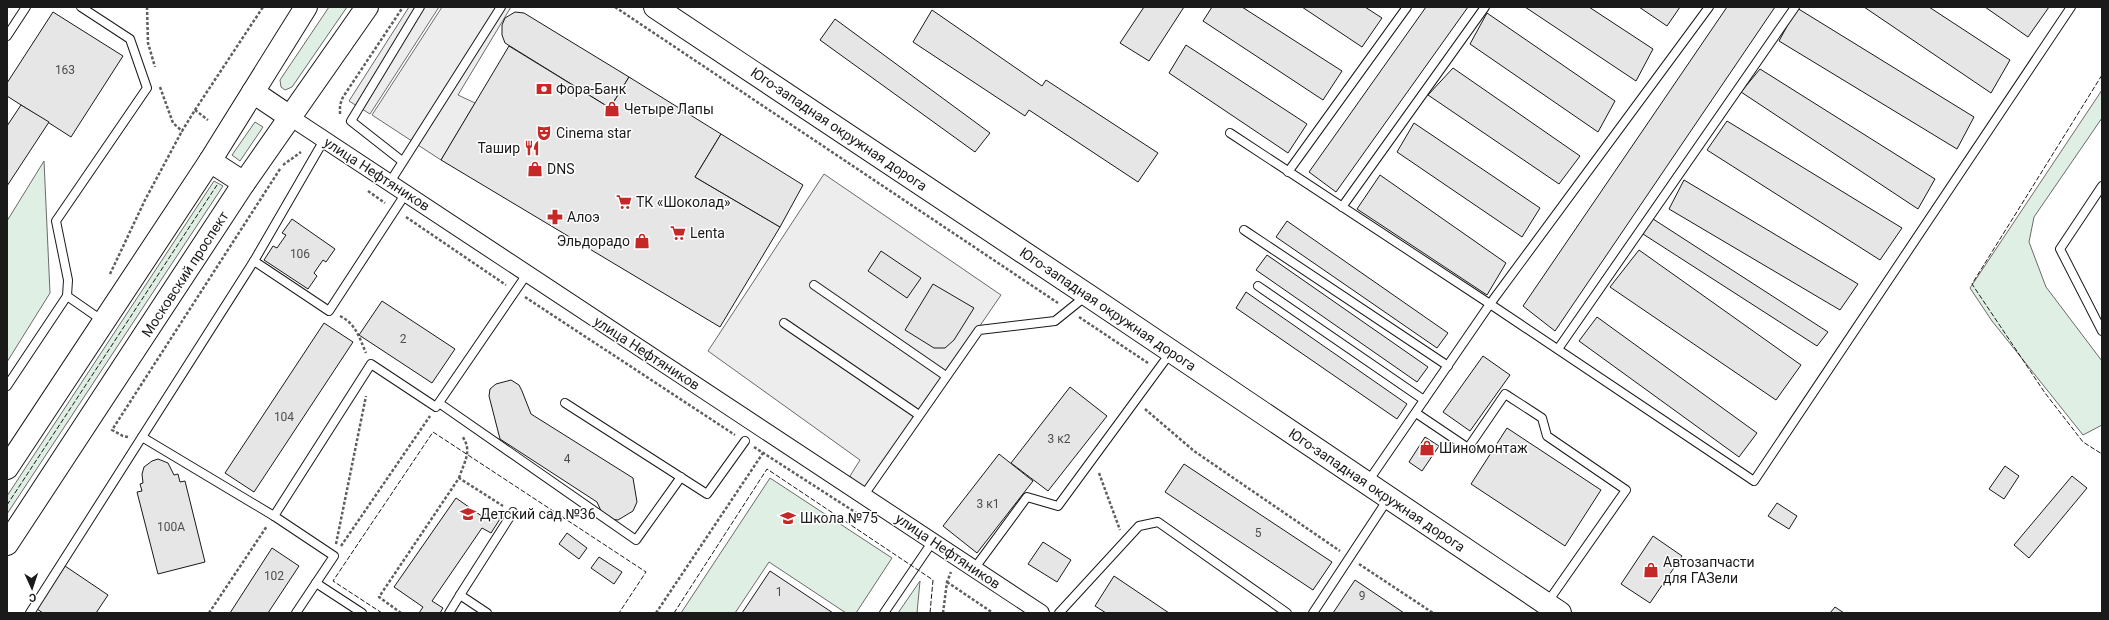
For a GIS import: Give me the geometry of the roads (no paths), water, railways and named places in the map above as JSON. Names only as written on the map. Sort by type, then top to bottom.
[{"type":"main road","points":[[7,468],[210,161],[306,7]]},
{"type":"main road","name":"Московский проспект","points":[[7,544],[244,183],[367,7]]},
{"type":"main road","name":"Юго-западная окружная дорога","points":[[655,7],[1088,295],[1553,608]]},
{"type":"main road","name":"улица Нефтяников","points":[[253,92],[290,117]]},
{"type":"main road","points":[[210,161],[244,183]]},
{"type":"street","name":"улица Нефтяников","points":[[290,117],[320,147],[390,182],[1041,613]]},
{"type":"lane","points":[[7,36],[26,7]]},
{"type":"lane","points":[[7,386],[67,296],[68,280],[56,222],[148,88],[130,39],[82,7]]},
{"type":"lane","points":[[402,160],[351,121],[420,7]]},
{"type":"lane","points":[[390,182],[402,160],[501,7]]},
{"type":"lane","points":[[1288,172],[1407,7]]},
{"type":"lane","points":[[1342,207],[1485,7]]},
{"type":"lane","points":[[1367,483],[1490,304],[1709,7]]},
{"type":"lane","points":[[1558,349],[1795,7]]},
{"type":"lane","points":[[1230,133],[1558,349],[1754,481],[2071,7]]},
{"type":"lane","points":[[30,613],[254,261],[320,147]]},
{"type":"lane","points":[[2102,186],[2099,198],[2060,249],[2102,331]]},
{"type":"lane","points":[[254,261],[329,311],[406,193]]},
{"type":"lane","points":[[1244,230],[1448,366]]},
{"type":"lane","points":[[437,405],[527,274]]},
{"type":"lane","points":[[814,285],[946,376]]},
{"type":"lane","points":[[1258,286],[1424,400]]},
{"type":"lane","points":[[864,495],[979,330],[1055,321],[1088,295]]},
{"type":"lane","points":[[67,296],[104,321]]},
{"type":"lane","points":[[784,323],[919,415]]},
{"type":"lane","points":[[979,572],[1026,498],[1058,506],[1172,352]]},
{"type":"lane","points":[[274,516],[371,364],[437,405],[636,540],[681,478]]},
{"type":"lane","points":[[1416,413],[1468,448],[1506,394],[1542,418],[1547,436],[1626,490],[1553,608]]},
{"type":"lane","points":[[565,403],[707,494],[745,441]]},
{"type":"lane","points":[[142,437],[274,516],[334,556],[296,613]]},
{"type":"lane","points":[[1313,613],[1388,498]]},
{"type":"lane","points":[[449,613],[513,512]]},
{"type":"lane","points":[[1059,613],[1139,526],[1158,522],[1287,613]]},
{"type":"lane","points":[[884,613],[933,541]]},
{"type":"lane","points":[[316,583],[362,613]]},
{"type":"lane","points":[[460,595],[487,613]]},
{"type":"place","name":"Фора-Банк","points":[[544,89]]},
{"type":"place","name":"Четыре Лапы","points":[[612,109]]},
{"type":"place","name":"Cinema star","points":[[544,133]]},
{"type":"place","name":"Ташир","points":[[532,148]]},
{"type":"place","name":"DNS","points":[[535,169]]},
{"type":"place","name":"ТК «Шоколад»","points":[[624,202]]},
{"type":"place","name":"Алоэ","points":[[555,217]]},
{"type":"place","name":"Lenta","points":[[678,233]]},
{"type":"place","name":"Эльдорадо","points":[[642,241]]},
{"type":"place","name":"Шиномонтаж","points":[[1427,448]]},
{"type":"place","name":"Детский сад №36","points":[[468,514]]},
{"type":"place","name":"Школа №75","points":[[788,518]]},
{"type":"place","name":"Автозапчасти для ГАЗели","points":[[1651,570]]}]
